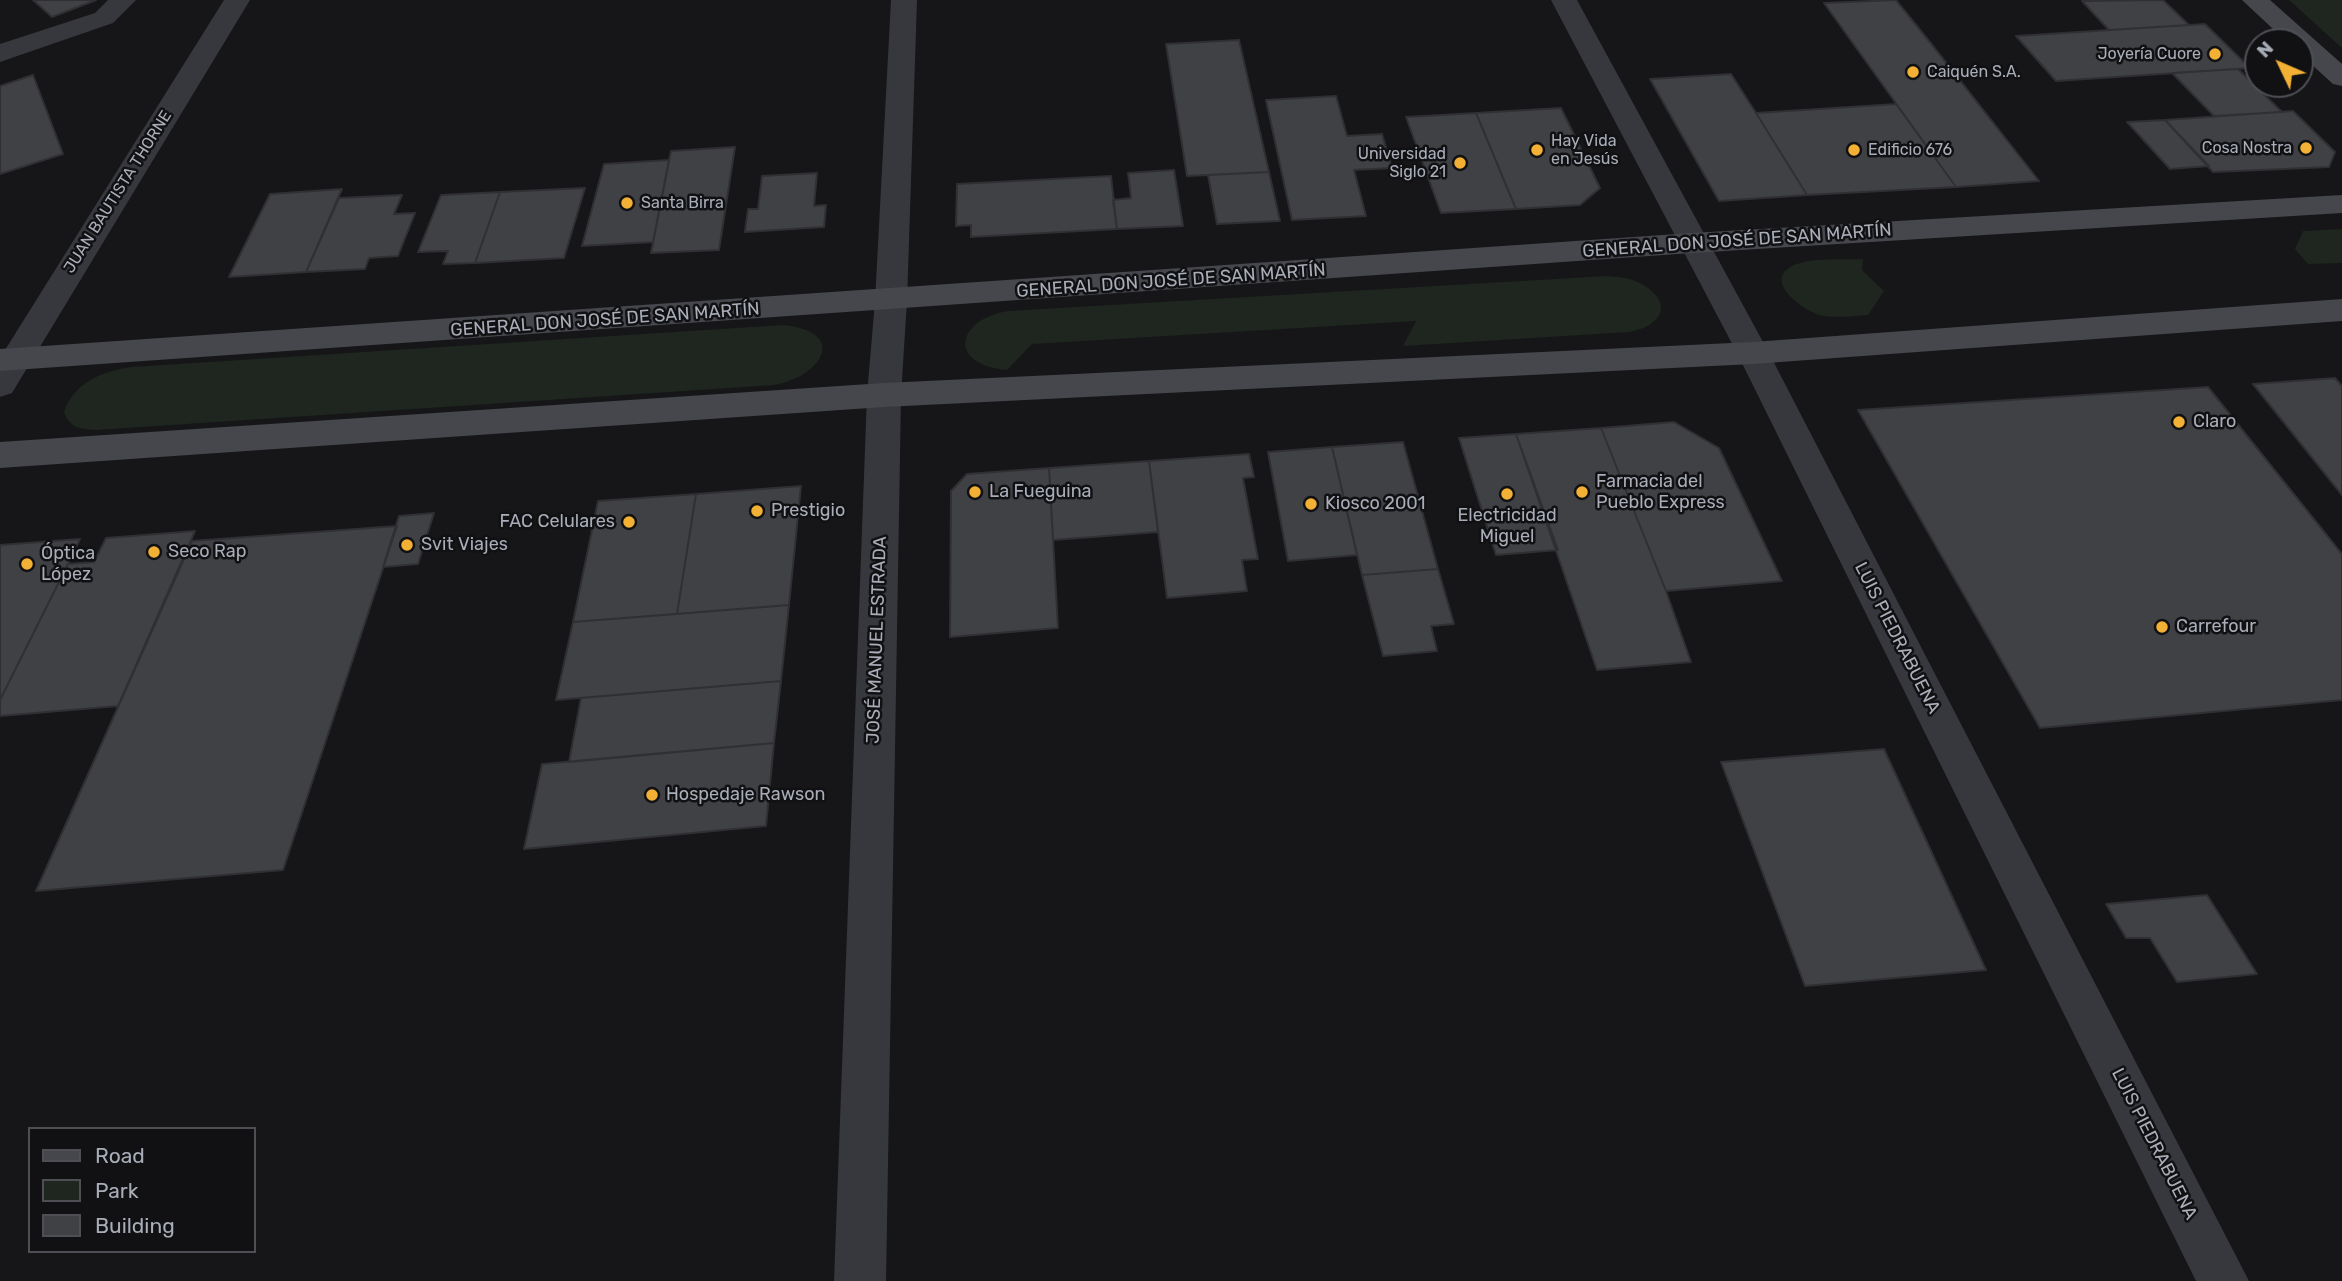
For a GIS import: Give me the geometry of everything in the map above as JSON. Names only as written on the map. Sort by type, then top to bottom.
[{"type":"main road","points":[[2255,0],[2342,78]]},
{"type":"main road","name":"GENERAL DON JOSÉ DE SAN MARTÍN","points":[[5,368],[1692,243],[2342,204]]},
{"type":"main road","points":[[0,455],[884,395],[1753,353],[2342,310]]},
{"type":"street","points":[[0,54],[24,43],[104,18],[122,0]]},
{"type":"street","name":"JUAN BAUTISTA THORNE","points":[[5,368],[237,0]]},
{"type":"street","name":"JOSÉ MANUEL ESTRADA","points":[[860,1281],[884,395],[891,301],[904,0]]},
{"type":"street","name":"LUIS PIEDRABUENA","points":[[1564,0],[1753,353],[2223,1281]]},
{"type":"street","points":[[0,27],[24,43]]},
{"type":"green space","points":[[2289,0],[2342,0],[2342,48]]},
{"type":"green space","points":[[2342,229],[2342,263],[2308,264],[2295,249],[2303,231]]},
{"type":"green space","points":[[1863,259],[1862,270],[1884,291],[1868,315],[1835,317],[1815,313],[1796,301],[1783,286],[1782,277],[1786,270],[1797,264],[1821,260]]},
{"type":"green space","points":[[1607,276],[1632,280],[1651,290],[1661,305],[1657,319],[1641,329],[1629,332],[1403,346],[1416,321],[1032,344],[1007,370],[975,360],[967,352],[965,342],[977,323],[1008,311]]},
{"type":"green space","points":[[783,325],[803,329],[816,336],[822,344],[822,354],[806,373],[774,385],[96,430],[76,427],[64,412],[75,393],[91,380],[132,367]]},
{"type":"building","points":[[33,0],[96,0],[52,17]]},
{"type":"building","name":"Caiquén S.A.","points":[[1896,0],[2039,181],[1956,187],[1824,3]]},
{"type":"building","points":[[2163,0],[2189,25],[2109,30],[2082,1]]},
{"type":"building","points":[[2205,24],[2244,62],[2244,68],[2056,81],[2016,36]]},
{"type":"building","points":[[1239,40],[1269,172],[1187,176],[1166,44]]},
{"type":"building","points":[[2238,69],[2244,75],[2244,98],[2268,98],[2282,112],[2214,116],[2172,73]]},
{"type":"building","points":[[1731,74],[1807,195],[1719,201],[1650,79]]},
{"type":"building","points":[[33,75],[63,154],[0,174],[0,86]]},
{"type":"building","points":[[1336,96],[1347,136],[1382,134],[1392,168],[1354,170],[1366,216],[1292,220],[1266,100]]},
{"type":"building","name":"Edificio 676","points":[[1896,104],[1956,187],[1807,195],[1756,113]]},
{"type":"building","name":"Hay Vida en Jesús","points":[[1561,108],[1600,188],[1580,205],[1516,209],[1476,113]]},
{"type":"building","points":[[2293,111],[2335,152],[2329,167],[2213,172],[2165,120]]},
{"type":"building","name":"Universidad Siglo 21","points":[[1476,113],[1516,209],[1441,213],[1406,117]]},
{"type":"building","points":[[2165,120],[2209,166],[2170,169],[2127,122]]},
{"type":"building","points":[[735,147],[719,250],[651,253],[671,151]]},
{"type":"building","name":"Santa Birra","points":[[669,160],[653,242],[582,246],[604,164]]},
{"type":"building","points":[[1174,170],[1183,226],[1117,229],[1113,200],[1131,198],[1128,173]]},
{"type":"building","points":[[1269,172],[1280,221],[1217,224],[1208,175]]},
{"type":"building","points":[[817,173],[814,206],[826,205],[824,227],[745,232],[748,209],[758,209],[762,176]]},
{"type":"building","points":[[1111,176],[1117,229],[971,237],[971,225],[956,226],[957,184]]},
{"type":"building","points":[[585,188],[564,258],[475,263],[500,192]]},
{"type":"building","points":[[342,189],[306,272],[229,277],[270,194]]},
{"type":"building","points":[[500,192],[475,263],[443,264],[448,251],[418,252],[441,195]]},
{"type":"building","points":[[402,195],[394,214],[415,213],[398,256],[369,258],[365,269],[306,272],[339,198]]},
{"type":"building","points":[[2335,378],[2342,386],[2342,495],[2253,384]]},
{"type":"building","name":"Carrefour","points":[[2208,387],[2342,554],[2342,700],[2040,728],[1858,410]]},
{"type":"building","points":[[1674,422],[1719,448],[1782,581],[1666,591],[1601,428]]},
{"type":"building","name":"Farmacia del Pueblo Express","points":[[1601,428],[1666,591],[1691,662],[1597,670],[1516,434]]},
{"type":"building","name":"Electricidad Miguel","points":[[1516,434],[1558,550],[1496,555],[1459,438]]},
{"type":"building","points":[[1403,442],[1438,569],[1362,575],[1332,447]]},
{"type":"building","name":"Kiosco 2001","points":[[1332,447],[1357,555],[1288,561],[1268,452]]},
{"type":"building","points":[[1249,454],[1254,477],[1243,478],[1258,559],[1242,560],[1247,591],[1167,598],[1149,461]]},
{"type":"building","points":[[1149,461],[1158,532],[1053,540],[1049,468]]},
{"type":"building","points":[[1049,468],[1058,628],[950,637],[951,491],[967,474]]},
{"type":"building","points":[[801,486],[789,605],[677,614],[696,494]]},
{"type":"building","points":[[696,494],[677,614],[573,622],[598,501]]},
{"type":"building","name":"Svit Viajes","points":[[434,513],[418,564],[383,567],[399,516]]},
{"type":"building","points":[[397,526],[283,870],[36,891],[192,541]]},
{"type":"building","points":[[195,531],[118,706],[0,716],[0,700],[68,564],[94,562],[106,538]]},
{"type":"building","points":[[80,539],[68,564],[0,700],[0,545]]},
{"type":"building","points":[[1438,569],[1454,624],[1431,626],[1437,651],[1383,656],[1362,575]]},
{"type":"building","points":[[789,605],[781,681],[556,700],[573,622]]},
{"type":"building","points":[[781,681],[774,743],[569,762],[581,698]]},
{"type":"building","name":"Hospedaje Rawson","points":[[774,743],[766,826],[524,849],[542,764]]},
{"type":"building","points":[[1884,749],[1986,970],[1805,986],[1721,762]]},
{"type":"building","points":[[2207,895],[2257,974],[2177,982],[2150,938],[2126,938],[2106,904]]},
{"type":"place","name":"Joyería Cuore","points":[[2215,54]]},
{"type":"place","name":"Caiquén S.A.","points":[[1913,72]]},
{"type":"place","name":"Cosa Nostra","points":[[2306,148]]},
{"type":"place","name":"Hay Vida en Jesús","points":[[1537,150]]},
{"type":"place","name":"Edificio 676","points":[[1854,150]]},
{"type":"place","name":"Universidad Siglo 21","points":[[1460,163]]},
{"type":"place","name":"Santa Birra","points":[[627,203]]},
{"type":"place","name":"Claro","points":[[2179,422]]},
{"type":"place","name":"La Fueguina","points":[[975,492]]},
{"type":"place","name":"Farmacia del Pueblo Express","points":[[1582,492]]},
{"type":"place","name":"Electricidad Miguel","points":[[1507,494]]},
{"type":"place","name":"Kiosco 2001","points":[[1311,504]]},
{"type":"place","name":"Prestigio","points":[[757,511]]},
{"type":"place","name":"FAC Celulares","points":[[629,522]]},
{"type":"place","name":"Svit Viajes","points":[[407,545]]},
{"type":"place","name":"Seco Rap","points":[[154,552]]},
{"type":"place","name":"Óptica López","points":[[27,564]]},
{"type":"place","name":"Carrefour","points":[[2162,627]]},
{"type":"place","name":"Hospedaje Rawson","points":[[652,795]]}]
